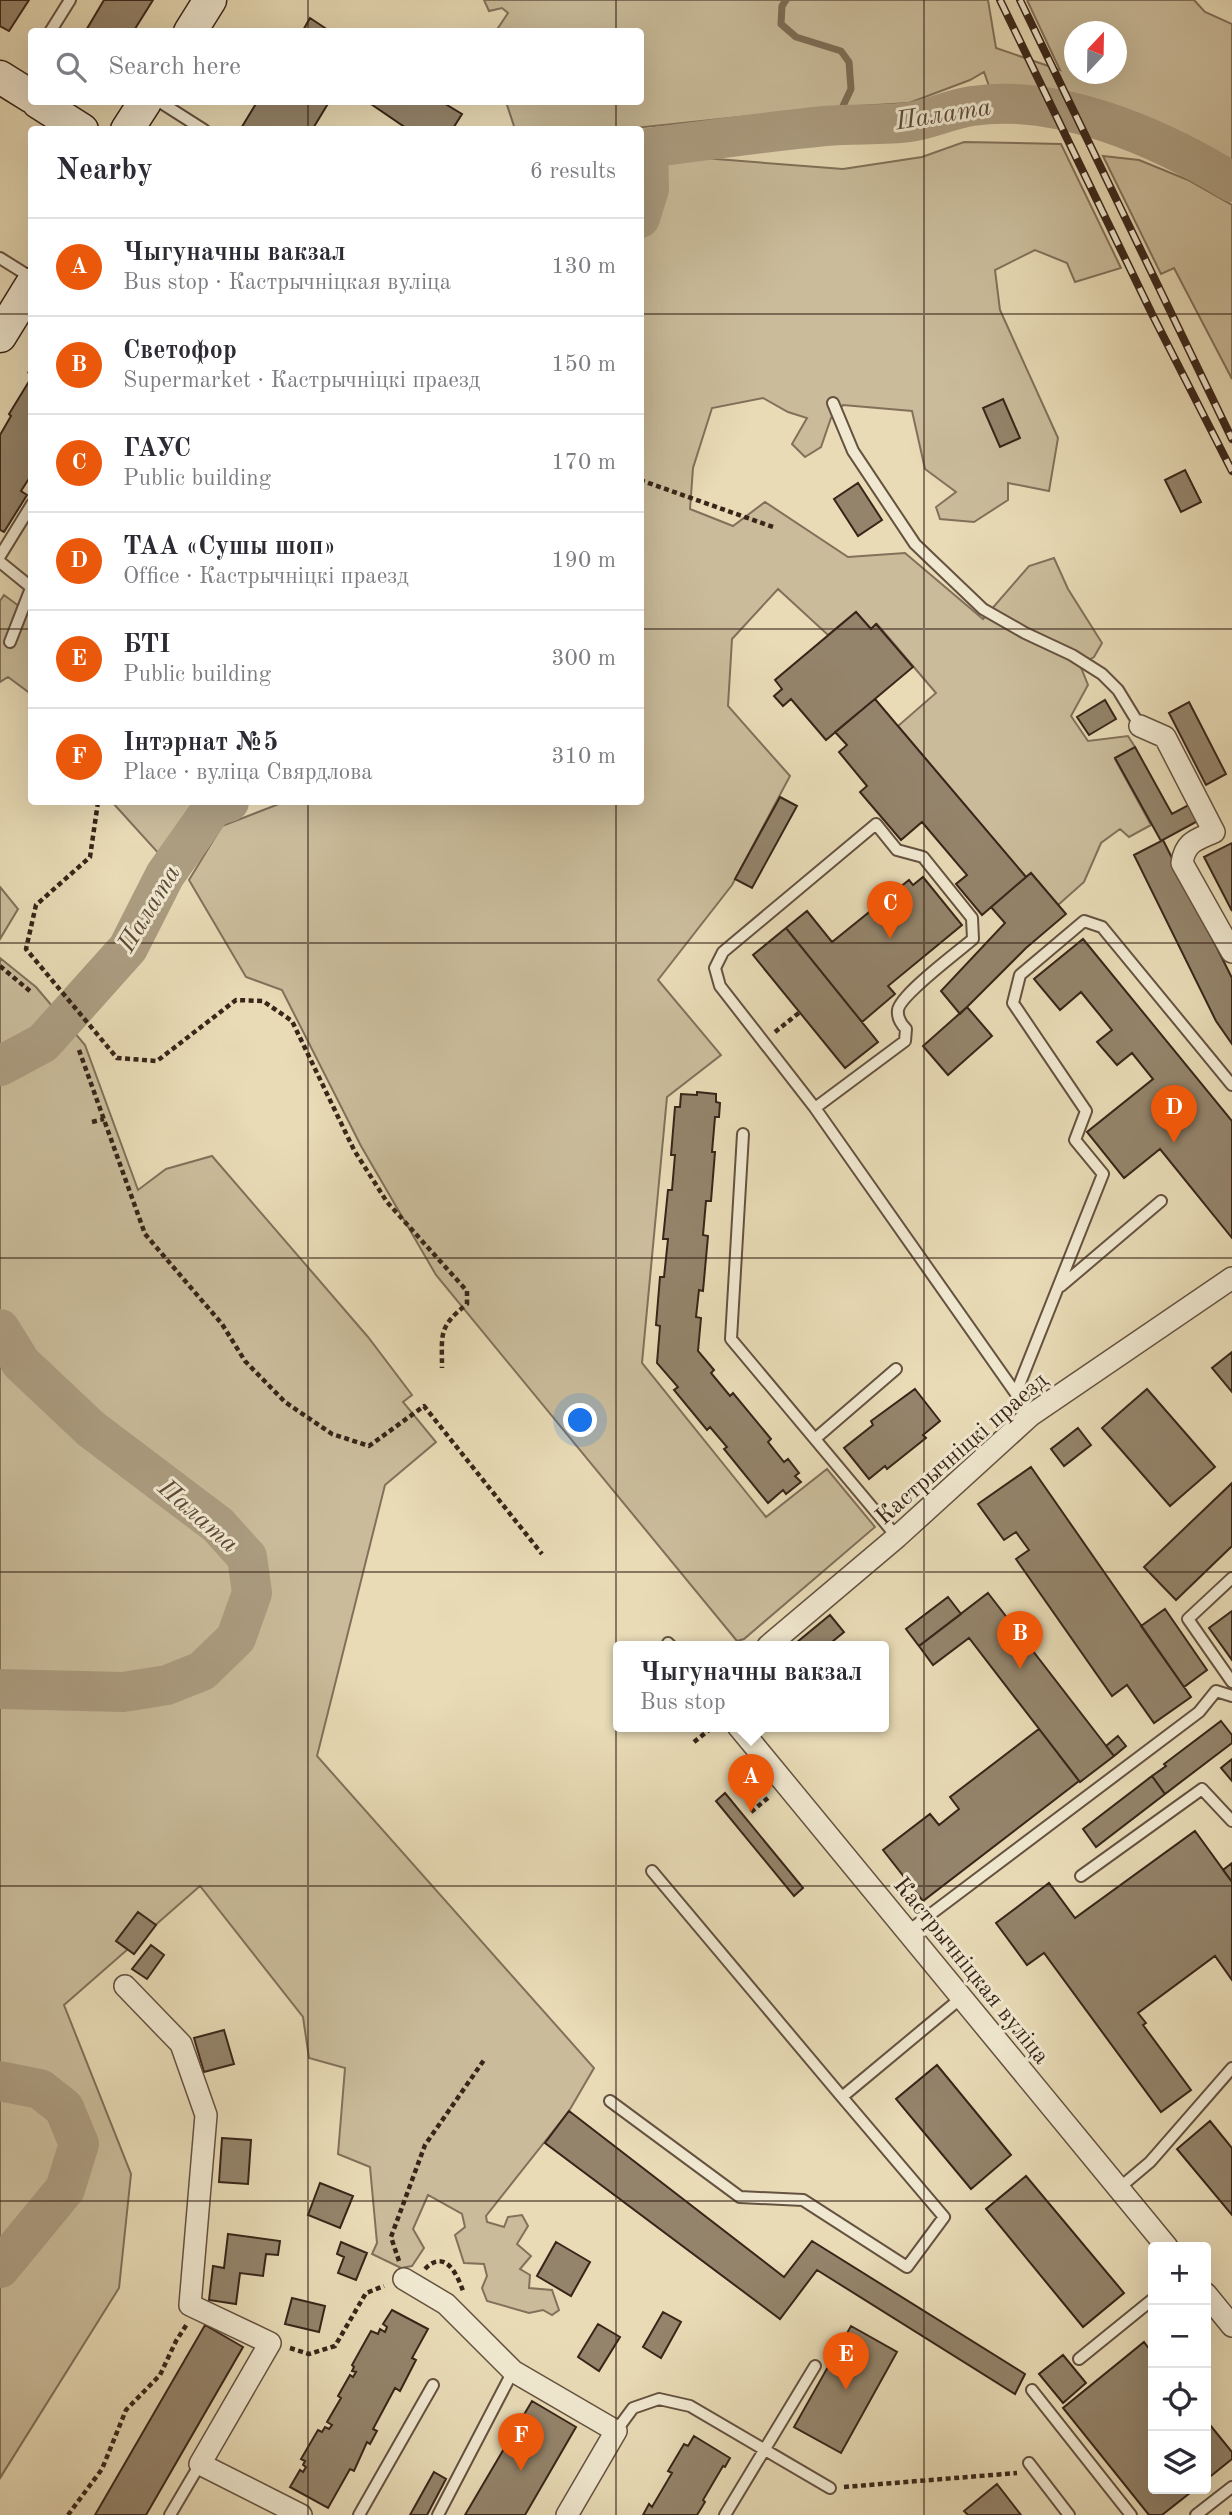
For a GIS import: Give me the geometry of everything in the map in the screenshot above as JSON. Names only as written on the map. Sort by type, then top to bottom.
[{"type":"main road","points":[[192,28],[210,0]]},
{"type":"main road","points":[[0,77],[28,94]]},
{"type":"main road","points":[[43,105],[76,126]]},
{"type":"main road","points":[[130,126],[143,105]]},
{"type":"main road","points":[[0,336],[28,290]]},
{"type":"street","points":[[1140,726],[1165,737],[1214,832],[1191,843],[1184,850],[1182,863],[1232,952]]},
{"type":"street","name":"Кастрычніцкі праезд","points":[[774,1641],[897,1537],[1031,1415],[1232,1278]]},
{"type":"street","name":"Кастрычніцкая вуліца","points":[[743,1732],[1163,2242]]},
{"type":"street","points":[[125,1986],[181,2044],[206,2115],[190,2305],[270,2343],[200,2464],[301,2515]]},
{"type":"street","points":[[404,2279],[446,2304],[513,2371],[616,2431],[567,2515]]},
{"type":"street","points":[[1211,2300],[1232,2326]]},
{"type":"lane","points":[[52,28],[69,0]]},
{"type":"lane","points":[[165,105],[198,126]]},
{"type":"lane","points":[[0,258],[28,276]]},
{"type":"lane","points":[[833,403],[853,451],[915,544],[983,609],[1072,655],[1102,674],[1118,690],[1140,726]]},
{"type":"lane","points":[[0,556],[28,510]]},
{"type":"lane","points":[[0,562],[28,585]]},
{"type":"lane","points":[[10,642],[28,596]]},
{"type":"lane","points":[[814,1108],[905,1041],[906,1029],[899,1022],[898,1009],[906,996],[974,939],[972,918],[923,857],[897,850],[876,824],[723,952],[715,968],[720,986],[814,1108],[1031,1415]]},
{"type":"lane","points":[[1016,1392],[1102,1174],[1075,1140],[1086,1111],[1013,1003],[1020,975],[1084,921],[1102,926],[1232,1086]]},
{"type":"lane","points":[[743,1134],[731,1339],[897,1537]]},
{"type":"lane","points":[[1059,1288],[1161,1200]]},
{"type":"lane","points":[[816,1438],[896,1369]]},
{"type":"lane","points":[[1232,1578],[1188,1619],[1232,1682]]},
{"type":"lane","points":[[907,1932],[1199,1712],[1216,1691],[1232,1696]]},
{"type":"lane","points":[[1081,1875],[1202,1789],[1232,1821]]},
{"type":"lane","points":[[610,2101],[740,2197],[803,2200],[907,2267],[944,2217],[652,1871]]},
{"type":"lane","points":[[842,2097],[961,1998]]},
{"type":"lane","points":[[1118,2189],[1150,2162],[1232,2068]]},
{"type":"lane","points":[[1079,2359],[1148,2303]]},
{"type":"lane","points":[[724,2515],[815,2366]]},
{"type":"lane","points":[[438,2515],[513,2371]]},
{"type":"lane","points":[[359,2515],[433,2385]]},
{"type":"lane","points":[[1032,2390],[1132,2515]]},
{"type":"lane","points":[[616,2431],[633,2408],[659,2399],[690,2406],[830,2488]]},
{"type":"lane","points":[[170,2515],[200,2464]]},
{"type":"lane","points":[[1026,2468],[1069,2515]]},
{"type":"lane","points":[[1196,2515],[1232,2487]]},
{"type":"path","points":[[644,481],[776,528]]},
{"type":"path","points":[[98,805],[90,857],[36,905],[26,949],[117,1058],[158,1061],[236,1000],[263,1001],[292,1021],[354,1150],[387,1202],[467,1291],[467,1304],[452,1316],[442,1332],[442,1368]]},
{"type":"path","points":[[0,966],[31,992]]},
{"type":"path","points":[[764,1041],[800,1012]]},
{"type":"path","points":[[79,1050],[145,1234],[222,1324],[245,1361],[285,1402],[332,1434],[369,1446],[424,1406],[542,1554]]},
{"type":"path","points":[[92,1122],[104,1119]]},
{"type":"path","points":[[694,1742],[706,1732]]},
{"type":"path","points":[[270,2343],[309,2354],[335,2346],[366,2293],[404,2279],[391,2237],[425,2145],[484,2060]]},
{"type":"path","points":[[68,2515],[102,2469],[126,2410],[160,2375],[176,2340],[197,2308]]},
{"type":"path","points":[[830,2488],[1026,2468]]},
{"type":"shaded area","points":[[484,0],[988,0],[996,48],[1060,70],[1027,0],[1194,0],[1205,12],[1232,24],[1232,167],[1162,130],[1107,107],[1065,97],[989,86],[984,72],[909,103],[826,108],[644,127],[514,126],[507,105],[644,105],[644,28],[498,28],[508,13],[502,8],[489,11]]},
{"type":"shaded area","points":[[964,142],[1061,144],[1121,268],[1075,282],[1067,263],[1035,250],[995,270],[1000,310],[1058,438],[1049,491],[1008,483],[1008,500],[974,522],[940,519],[936,507],[956,492],[925,469],[912,411],[843,405],[831,418],[821,447],[805,457],[792,444],[807,418],[788,412],[763,398],[712,408],[693,468],[690,509],[733,526],[765,502],[848,557],[905,553],[983,619],[1029,566],[1054,558],[1068,589],[1102,643],[1094,657],[1080,665],[1088,685],[1071,716],[1088,741],[1128,736],[1135,747],[1115,759],[1151,825],[1129,837],[1120,829],[1101,843],[1084,882],[1058,905],[1031,873],[1026,877],[898,726],[936,693],[877,624],[871,629],[856,612],[828,635],[778,589],[732,639],[728,706],[790,776],[732,885],[658,980],[721,1055],[667,1097],[642,1363],[766,1517],[827,1469],[875,1527],[744,1639],[737,1641],[436,1275],[361,1146],[282,990],[246,977],[189,880],[222,826],[276,805],[644,805],[644,236],[657,205],[661,164],[703,158],[843,169],[922,157]]},
{"type":"shaded area","points":[[1103,156],[1139,160],[1188,180],[1232,205],[1232,379],[1174,268],[1161,274]]},
{"type":"shaded area","points":[[4,595],[28,613],[28,692],[8,677],[0,682],[0,601]]},
{"type":"shaded area","points":[[115,805],[195,805],[160,855]]},
{"type":"shaded area","points":[[0,887],[18,909],[0,939]]},
{"type":"shaded area","points":[[0,958],[36,987],[85,1045],[138,1190],[166,1169],[212,1156],[368,1337],[412,1395],[403,1402],[436,1442],[385,1485],[317,1756],[594,2068],[569,2111],[486,2216],[487,2222],[504,2227],[508,2217],[522,2215],[528,2226],[517,2244],[531,2256],[520,2269],[530,2275],[529,2288],[552,2290],[559,2310],[552,2315],[543,2310],[529,2313],[487,2301],[482,2288],[487,2276],[484,2264],[464,2263],[455,2235],[465,2227],[462,2214],[428,2195],[413,2229],[424,2248],[412,2266],[401,2268],[372,2254],[377,2243],[370,2167],[338,2154],[345,2068],[309,2058],[303,2017],[200,1886],[64,2005],[131,2174],[119,2288],[0,2478]]},
{"type":"building","points":[[0,0],[29,0],[9,31],[0,26]]},
{"type":"building","points":[[104,0],[153,0],[136,28],[87,28]]},
{"type":"building","points":[[310,18],[325,28],[304,28]]},
{"type":"building","points":[[255,105],[327,105],[314,126],[242,126]]},
{"type":"building","points":[[372,105],[447,105],[462,114],[454,126],[403,126]]},
{"type":"building","points":[[28,383],[28,480],[21,491],[27,495],[4,532],[0,530],[0,435],[11,416],[9,414]]},
{"type":"building","points":[[1003,399],[1020,438],[1000,447],[983,408]]},
{"type":"building","points":[[1185,470],[1201,502],[1181,512],[1165,480]]},
{"type":"building","points":[[858,483],[882,520],[858,536],[834,499]]},
{"type":"building","points":[[856,612],[871,629],[876,624],[913,667],[826,740],[791,699],[783,706],[774,696],[782,689],[775,680]]},
{"type":"building","points":[[875,699],[1026,877],[982,915],[956,884],[967,875],[922,822],[901,840],[860,792],[867,786],[839,752],[847,745],[835,732]]},
{"type":"building","points":[[1105,700],[1116,719],[1089,735],[1077,717]]},
{"type":"building","points":[[1189,702],[1226,774],[1206,785],[1169,713]]},
{"type":"building","points":[[1135,747],[1172,814],[1196,801],[1205,817],[1161,841],[1115,758]]},
{"type":"building","points":[[780,797],[797,806],[752,888],[735,879]]},
{"type":"building","points":[[1163,840],[1232,978],[1232,1044],[1216,1021],[1134,855]]},
{"type":"building","points":[[1232,843],[1232,911],[1204,857]]},
{"type":"building","points":[[1031,873],[1066,914],[1026,948],[960,1014],[941,991],[1005,923],[991,907]]},
{"type":"building","points":[[923,877],[962,925],[888,986],[895,994],[862,1022],[786,928],[807,911],[832,942],[909,880],[913,885]]},
{"type":"building","points":[[786,928],[878,1042],[845,1068],[753,955]]},
{"type":"building","points":[[1083,939],[1232,1121],[1232,1238],[1160,1149],[1124,1178],[1087,1132],[1153,1079],[1132,1053],[1117,1065],[1097,1042],[1112,1030],[1081,992],[1060,1010],[1034,979]]},
{"type":"building","points":[[967,1007],[992,1036],[948,1075],[923,1046]]},
{"type":"building","points":[[697,1092],[716,1094],[716,1102],[720,1103],[719,1117],[715,1117],[711,1201],[706,1201],[703,1235],[708,1236],[703,1291],[699,1290],[696,1317],[701,1318],[698,1351],[714,1370],[711,1373],[730,1396],[733,1393],[771,1439],[768,1442],[784,1462],[788,1459],[799,1473],[795,1476],[801,1482],[786,1494],[783,1490],[768,1503],[724,1449],[727,1447],[710,1427],[707,1430],[674,1390],[678,1387],[657,1363],[660,1326],[656,1325],[660,1277],[664,1277],[668,1239],[663,1239],[668,1190],[672,1190],[675,1155],[671,1155],[675,1107],[680,1107],[681,1094],[697,1095]]},
{"type":"building","points":[[1232,1352],[1232,1392],[1212,1368]]},
{"type":"building","points":[[915,1389],[940,1421],[923,1435],[926,1438],[887,1469],[885,1466],[869,1479],[844,1448],[873,1425],[871,1421]]},
{"type":"building","points":[[1147,1389],[1215,1467],[1170,1506],[1102,1428]]},
{"type":"building","points":[[1078,1428],[1091,1445],[1064,1466],[1051,1449]]},
{"type":"building","points":[[1031,1467],[1191,1697],[1154,1723],[1127,1685],[1112,1696],[1016,1559],[1029,1550],[1016,1532],[1004,1540],[978,1504]]},
{"type":"building","points":[[1232,1483],[1232,1546],[1176,1600],[1144,1567]]},
{"type":"building","points":[[988,1593],[1114,1756],[1080,1782],[969,1638],[933,1665],[919,1646]]},
{"type":"building","points":[[948,1597],[961,1614],[919,1646],[906,1629]]},
{"type":"building","points":[[1165,1609],[1207,1670],[1184,1687],[1141,1626]]},
{"type":"building","points":[[1232,1611],[1232,1660],[1209,1628]]},
{"type":"building","points":[[830,1615],[844,1632],[833,1641],[798,1641]]},
{"type":"building","points":[[1221,1721],[1232,1735],[1232,1743],[1165,1794],[1152,1776]]},
{"type":"building","points":[[1039,1729],[1079,1781],[923,1901],[883,1850],[930,1814],[939,1825],[959,1809],[950,1797]]},
{"type":"building","points":[[1118,1736],[1126,1746],[1114,1756],[1106,1746]]},
{"type":"building","points":[[1232,1759],[1232,1781],[1221,1768]]},
{"type":"building","points":[[1152,1776],[1165,1794],[1096,1847],[1083,1829]]},
{"type":"building","points":[[725,1793],[803,1888],[794,1896],[716,1801]]},
{"type":"building","points":[[1195,1831],[1232,1882],[1232,1980],[1215,1956],[1138,2013],[1146,2023],[1143,2025],[1191,2090],[1161,2112],[1044,1953],[1027,1965],[996,1923],[1049,1883],[1075,1918]]},
{"type":"building","points":[[1232,1863],[1232,1882],[1223,1870]]},
{"type":"building","points":[[138,1912],[156,1925],[134,1954],[116,1941]]},
{"type":"building","points":[[151,1945],[164,1955],[147,1979],[132,1969]]},
{"type":"building","points":[[224,2030],[234,2064],[204,2072],[194,2038]]},
{"type":"building","points":[[937,2065],[1011,2155],[971,2189],[896,2099]]},
{"type":"building","points":[[569,2111],[784,2277],[812,2241],[1025,2374],[1015,2394],[817,2270],[780,2319],[545,2143]]},
{"type":"building","points":[[1210,2121],[1232,2148],[1232,2215],[1177,2149]]},
{"type":"building","points":[[222,2138],[251,2140],[248,2184],[219,2182]]},
{"type":"building","points":[[1026,2176],[1124,2293],[1083,2327],[986,2209]]},
{"type":"building","points":[[320,2183],[353,2196],[340,2228],[308,2215]]},
{"type":"building","points":[[228,2234],[280,2241],[278,2255],[266,2254],[263,2276],[240,2273],[236,2304],[209,2300],[213,2266],[224,2268]]},
{"type":"building","points":[[341,2242],[367,2253],[356,2280],[338,2273],[344,2257],[337,2254]]},
{"type":"building","points":[[556,2242],[590,2262],[571,2296],[537,2276]]},
{"type":"building","points":[[292,2298],[325,2306],[319,2332],[285,2324]]},
{"type":"building","points":[[392,2310],[428,2329],[412,2358],[416,2360],[400,2391],[395,2388],[373,2429],[377,2431],[370,2444],[367,2442],[354,2471],[350,2469],[328,2508],[290,2487],[300,2470],[303,2472],[306,2467],[303,2465],[305,2461],[301,2459],[318,2430],[322,2432],[325,2427],[329,2429],[332,2425],[327,2422],[350,2375],[353,2377],[356,2372],[352,2371],[352,2365],[371,2331],[378,2334],[380,2329],[385,2332],[387,2327],[383,2324]]},
{"type":"building","points":[[663,2312],[681,2322],[661,2358],[643,2347]]},
{"type":"building","points":[[598,2324],[620,2337],[599,2371],[578,2357]]},
{"type":"building","points":[[205,2325],[243,2347],[146,2515],[95,2515]]},
{"type":"building","points":[[851,2326],[897,2352],[841,2453],[794,2427]]},
{"type":"building","points":[[1144,2342],[1148,2347],[1148,2494],[1189,2494],[1162,2515],[1149,2515],[1063,2408]]},
{"type":"building","points":[[1063,2355],[1086,2383],[1063,2403],[1039,2374]]},
{"type":"building","points":[[532,2401],[576,2427],[525,2515],[465,2515]]},
{"type":"building","points":[[1211,2426],[1232,2452],[1232,2459],[1211,2476]]},
{"type":"building","points":[[694,2436],[730,2458],[703,2500],[705,2502],[697,2515],[643,2515],[649,2504],[652,2507],[672,2473],[668,2471],[684,2444],[688,2446]]},
{"type":"building","points":[[434,2472],[446,2479],[427,2515],[410,2515]]},
{"type":"building","points":[[997,2484],[1021,2515],[968,2515],[964,2511]]},
{"type":"waterway","points":[[786,0],[782,6],[781,24],[796,37],[841,51],[849,62],[851,89],[834,125]]},
{"type":"waterway","name":"Палата","points":[[644,148],[825,126],[910,122],[964,107],[1005,104],[1039,106],[1107,122],[1173,149],[1232,182]]},
{"type":"waterway","points":[[644,205],[649,189],[648,148]]},
{"type":"waterway","name":"Палата","points":[[0,1066],[43,1043],[128,948],[165,875],[213,807],[219,805]]},
{"type":"waterway","name":"Палата","points":[[0,1329],[21,1363],[91,1429],[218,1525],[247,1557],[252,1593],[236,1638],[202,1671],[167,1685],[123,1692],[0,1689]]},
{"type":"waterway","name":"Палата","points":[[0,2081],[40,2089],[64,2108],[79,2144],[65,2189],[0,2268]]},
{"type":"railway","points":[[1000,0],[1152,314],[1232,471]]},
{"type":"railway","points":[[1020,0],[1232,439]]},
{"type":"place","name":"ГАУС","points":[[890,939]]},
{"type":"place","name":"ТАА «Сушы шоп»","points":[[1174,1143]]},
{"type":"place","name":"Светофор","points":[[1020,1669]]},
{"type":"place","name":"Чыгуначны вакзал","points":[[751,1812]]},
{"type":"place","name":"БТІ","points":[[846,2390]]},
{"type":"place","name":"Інтэрнат №5","points":[[521,2471]]}]
